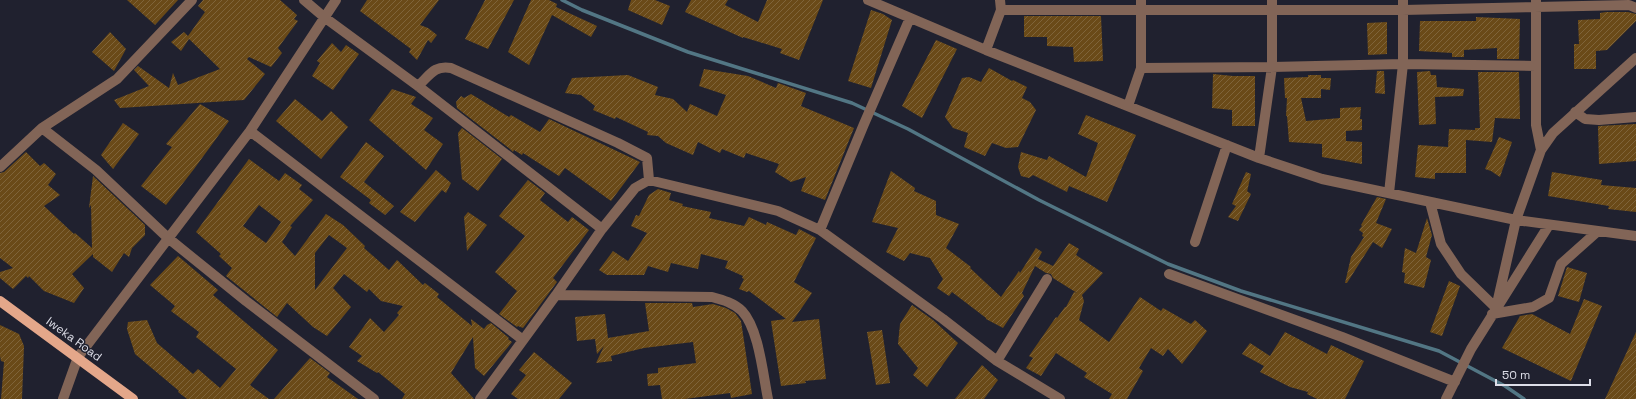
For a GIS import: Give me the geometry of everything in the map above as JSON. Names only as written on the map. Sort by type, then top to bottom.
[{"type":"main road","name":"Iweka Road","points":[[0,301],[133,399]]},
{"type":"street","points":[[0,166],[42,128],[117,79],[192,0]]},
{"type":"street","points":[[304,0],[324,17],[418,86],[602,229]]},
{"type":"street","points":[[63,399],[78,357],[250,131],[336,0]]},
{"type":"street","points":[[868,0],[986,50],[1259,158],[1322,179],[1516,220],[1636,236]]},
{"type":"street","points":[[1259,158],[1272,67],[1272,0]]},
{"type":"street","points":[[1536,4],[1536,125],[1541,150]]},
{"type":"street","points":[[986,50],[1001,5],[1141,5],[1272,11],[1403,5],[1629,5],[1636,8]]},
{"type":"street","points":[[1128,106],[1141,68],[1141,5]]},
{"type":"street","points":[[1389,193],[1403,64],[1403,5]]},
{"type":"street","points":[[820,230],[910,18]]},
{"type":"street","points":[[1494,311],[1516,220],[1541,150],[1553,133],[1636,58]]},
{"type":"street","points":[[1141,68],[1403,64],[1536,66]]},
{"type":"street","points":[[418,86],[437,68],[451,68],[618,143],[647,158],[649,180]]},
{"type":"street","points":[[1575,112],[1585,118],[1599,120],[1636,117]]},
{"type":"street","points":[[42,128],[96,170],[168,238],[246,301],[374,399]]},
{"type":"street","points":[[250,131],[523,340]]},
{"type":"street","points":[[1195,242],[1227,145]]},
{"type":"street","points":[[480,399],[602,229],[634,188],[649,180],[778,211],[820,230],[943,319],[997,361],[1060,399]]},
{"type":"street","points":[[1430,202],[1441,244],[1461,274],[1494,311]]},
{"type":"street","points":[[1446,399],[1471,349],[1549,225]]},
{"type":"street","points":[[1494,311],[1533,307],[1549,298],[1561,264],[1598,231]]},
{"type":"street","points":[[1169,274],[1457,379]]},
{"type":"street","points":[[997,361],[1047,279]]},
{"type":"street","points":[[556,295],[712,297],[730,302],[742,311],[753,328],[768,399]]},
{"type":"building","points":[[127,0],[178,0],[155,25]]},
{"type":"building","points":[[203,0],[280,0],[297,15],[294,19],[298,21],[278,48],[282,53],[271,67],[249,57],[247,59],[265,74],[244,100],[120,108],[114,100],[149,86],[134,70],[138,66],[169,88],[173,73],[178,85],[220,69],[189,39],[181,51],[171,42],[184,32],[188,36],[205,12],[198,6]]},
{"type":"building","points":[[367,0],[439,0],[420,25],[428,28],[437,35],[431,43],[428,40],[417,60],[409,52],[411,49],[360,11]]},
{"type":"building","points":[[485,0],[514,0],[488,49],[465,39]]},
{"type":"building","points":[[531,0],[549,0],[557,4],[556,7],[597,26],[591,37],[552,15],[529,65],[508,52]]},
{"type":"building","points":[[631,0],[655,0],[670,6],[662,25],[628,10]]},
{"type":"building","points":[[691,0],[728,0],[725,5],[758,22],[767,0],[823,0],[799,60],[780,53],[782,49],[743,38],[685,12]]},
{"type":"building","points":[[871,10],[883,14],[892,20],[871,88],[848,81]]},
{"type":"building","points":[[1628,12],[1636,14],[1636,21],[1607,50],[1596,51],[1596,69],[1574,69],[1574,44],[1579,44],[1578,20],[1600,19],[1600,13]]},
{"type":"building","points":[[1024,16],[1101,16],[1103,61],[1074,62],[1073,47],[1047,46],[1047,37],[1024,37]]},
{"type":"building","points":[[1476,17],[1520,19],[1519,59],[1497,59],[1497,48],[1464,50],[1464,57],[1452,57],[1452,53],[1419,51],[1420,21],[1476,21]]},
{"type":"building","points":[[1387,22],[1387,54],[1368,55],[1367,23]]},
{"type":"building","points":[[110,32],[126,49],[114,71],[92,52]]},
{"type":"building","points":[[936,40],[957,49],[922,118],[902,106]]},
{"type":"building","points":[[332,43],[341,52],[346,45],[359,54],[333,90],[312,76],[320,63],[317,61]]},
{"type":"building","points":[[989,68],[1012,81],[1013,80],[1027,87],[1022,98],[1030,102],[1036,110],[1018,147],[1006,148],[992,143],[985,156],[964,147],[968,133],[953,128],[945,117],[962,78],[969,77],[981,82]]},
{"type":"building","points":[[704,69],[748,76],[776,88],[778,83],[806,93],[801,106],[854,128],[825,200],[801,191],[806,177],[791,182],[775,172],[779,164],[746,153],[744,158],[722,149],[720,153],[698,142],[693,155],[666,143],[658,136],[647,135],[648,132],[616,117],[615,119],[593,110],[595,106],[581,95],[565,93],[572,78],[628,75],[658,87],[655,95],[673,99],[687,112],[690,104],[717,116],[726,95],[699,86]]},
{"type":"building","points":[[1377,71],[1384,71],[1385,94],[1375,93]]},
{"type":"building","points":[[1430,71],[1431,75],[1436,75],[1437,87],[1464,89],[1463,96],[1435,97],[1436,124],[1419,125],[1417,72]]},
{"type":"building","points":[[1478,72],[1519,72],[1520,119],[1495,118],[1492,142],[1466,140],[1466,173],[1435,173],[1435,179],[1415,177],[1418,145],[1448,147],[1449,129],[1475,130],[1475,128],[1480,128]]},
{"type":"building","points":[[1213,74],[1255,76],[1255,126],[1232,126],[1232,110],[1212,108]]},
{"type":"building","points":[[1308,75],[1321,75],[1321,78],[1331,78],[1330,90],[1321,89],[1321,98],[1301,98],[1306,121],[1340,118],[1340,108],[1361,107],[1360,119],[1362,119],[1362,130],[1346,131],[1346,141],[1362,142],[1362,164],[1322,157],[1322,144],[1289,142],[1286,116],[1287,98],[1285,98],[1284,78],[1308,77]]},
{"type":"building","points":[[392,89],[416,97],[411,104],[433,118],[424,130],[443,144],[426,170],[369,120]]},
{"type":"building","points":[[471,94],[509,117],[511,115],[540,132],[549,119],[640,162],[611,201],[565,168],[559,176],[523,153],[522,155],[514,150],[513,152],[457,108],[456,102],[461,96],[464,98]]},
{"type":"building","points":[[295,99],[322,121],[331,111],[348,127],[321,159],[276,121]]},
{"type":"building","points":[[200,104],[229,121],[166,205],[141,186],[172,147],[166,144]]},
{"type":"building","points":[[1086,115],[1136,135],[1107,202],[1069,186],[1067,192],[1033,175],[1029,178],[1021,176],[1018,167],[1021,152],[1047,160],[1049,156],[1086,177],[1098,143],[1078,134]]},
{"type":"building","points":[[123,123],[139,134],[113,169],[101,155]]},
{"type":"building","points":[[1636,124],[1636,161],[1599,164],[1598,126]]},
{"type":"building","points":[[462,128],[502,159],[478,191],[462,179],[458,133]]},
{"type":"building","points":[[1499,137],[1512,142],[1500,177],[1485,169]]},
{"type":"building","points":[[366,142],[384,156],[364,182],[394,206],[385,215],[369,203],[371,200],[340,177]]},
{"type":"building","points":[[26,152],[40,166],[44,163],[56,174],[48,185],[60,195],[44,206],[74,234],[75,233],[92,248],[91,205],[89,208],[93,176],[145,225],[145,235],[132,248],[129,257],[124,253],[112,272],[93,257],[93,254],[72,274],[84,288],[74,303],[44,291],[29,276],[28,278],[26,276],[13,289],[0,278],[0,272],[13,268],[0,258],[0,173],[4,172]]},
{"type":"building","points":[[249,159],[279,181],[285,173],[302,185],[299,189],[313,200],[290,226],[292,227],[282,242],[295,256],[326,214],[343,225],[365,246],[364,248],[389,270],[397,260],[423,285],[425,283],[439,294],[437,297],[472,326],[471,319],[484,329],[491,323],[512,342],[484,376],[475,368],[473,337],[451,373],[474,399],[402,399],[405,394],[378,372],[377,373],[357,361],[362,356],[349,347],[370,318],[384,332],[399,315],[397,313],[403,306],[381,301],[369,289],[367,292],[344,274],[333,288],[351,307],[327,336],[313,327],[287,303],[277,317],[226,276],[232,268],[219,256],[221,254],[196,232]],"holes":[[[259,205],[281,222],[266,243],[243,226]],[[329,235],[347,248],[315,290],[315,253]]]},
{"type":"building","points":[[436,170],[451,183],[446,193],[442,190],[415,222],[400,212]]},
{"type":"building","points":[[891,171],[915,188],[914,191],[936,201],[936,215],[959,224],[946,248],[971,267],[970,268],[1001,297],[1019,271],[1020,273],[1036,248],[1042,252],[1038,259],[1053,266],[1069,243],[1079,249],[1076,255],[1103,273],[1082,295],[1084,301],[1079,320],[1109,342],[1140,297],[1161,311],[1163,308],[1191,324],[1195,320],[1207,331],[1182,364],[1168,349],[1163,356],[1151,348],[1139,368],[1143,371],[1127,399],[1109,399],[1112,394],[1084,377],[1087,373],[1056,353],[1041,376],[1026,368],[1033,358],[1029,356],[1056,317],[1057,318],[1066,307],[1074,292],[1077,293],[1053,278],[1051,274],[1046,273],[1035,266],[1022,293],[1024,296],[1003,328],[986,319],[952,292],[949,296],[937,288],[943,279],[930,258],[910,253],[904,261],[886,252],[898,228],[872,222]]},
{"type":"building","points":[[1246,172],[1251,174],[1247,191],[1251,194],[1238,221],[1228,217],[1236,206],[1232,204]]},
{"type":"building","points":[[1552,172],[1602,180],[1601,185],[1636,188],[1636,212],[1608,209],[1609,206],[1548,196]]},
{"type":"building","points":[[528,180],[545,193],[540,200],[568,222],[572,217],[589,230],[553,278],[557,282],[523,328],[517,327],[499,314],[517,291],[495,272],[525,236],[499,216]]},
{"type":"building","points":[[658,189],[671,193],[669,200],[683,204],[682,206],[711,212],[709,218],[744,226],[749,217],[766,225],[767,222],[796,235],[799,229],[816,238],[794,282],[812,293],[792,322],[819,319],[826,379],[805,381],[806,383],[781,386],[771,321],[786,319],[749,291],[747,292],[739,289],[744,279],[742,278],[743,276],[725,268],[728,261],[701,254],[698,269],[671,263],[668,272],[648,266],[644,275],[607,275],[599,270],[613,251],[628,261],[647,233],[631,226],[636,215],[639,216],[649,195]]},
{"type":"building","points":[[1377,197],[1386,199],[1376,223],[1392,229],[1382,248],[1373,242],[1347,283],[1345,283],[1351,257],[1364,237],[1362,236],[1363,233],[1359,230]]},
{"type":"building","points":[[468,212],[487,225],[467,251],[464,217]]},
{"type":"building","points":[[1427,218],[1432,235],[1426,257],[1431,260],[1424,288],[1404,283],[1405,273],[1402,272],[1405,248],[1416,253]]},
{"type":"building","points":[[178,256],[218,290],[213,295],[278,350],[250,385],[269,399],[187,399],[135,354],[127,329],[128,322],[147,320],[157,343],[193,374],[198,369],[220,388],[236,369],[196,337],[199,332],[171,311],[175,306],[150,285]]},
{"type":"building","points":[[1567,267],[1587,273],[1579,302],[1558,296]]},
{"type":"building","points":[[1449,281],[1460,286],[1442,336],[1430,332]]},
{"type":"building","points":[[1584,299],[1602,306],[1571,381],[1502,348],[1520,316],[1532,314],[1570,334]]},
{"type":"building","points":[[645,303],[692,303],[693,307],[713,304],[726,308],[735,313],[741,321],[752,394],[731,398],[730,393],[685,399],[662,399],[660,385],[648,386],[647,374],[658,373],[658,368],[696,363],[693,342],[644,348],[611,356],[612,361],[596,363],[604,346],[597,354],[595,339],[577,341],[575,317],[605,314],[608,338],[649,331]]},
{"type":"building","points":[[912,305],[933,320],[958,343],[927,387],[913,375],[918,368],[898,344],[900,324]]},
{"type":"building","points":[[0,325],[19,334],[24,346],[22,399],[1,399],[4,362],[1,361],[0,356]]},
{"type":"building","points":[[882,330],[890,383],[876,385],[867,332]]},
{"type":"building","points":[[1285,332],[1327,354],[1331,345],[1364,361],[1345,399],[1317,399],[1307,394],[1308,392],[1290,387],[1260,372],[1264,366],[1242,354],[1250,343],[1270,356]]},
{"type":"building","points":[[1636,332],[1636,399],[1605,399]]},
{"type":"building","points":[[534,352],[572,383],[559,399],[518,399],[511,394],[526,375],[519,370]]},
{"type":"building","points":[[310,358],[330,373],[327,377],[358,399],[274,399]]},
{"type":"building","points":[[982,365],[998,380],[984,399],[955,399]]},
{"type":"waterway","points":[[562,0],[582,10],[688,52],[852,103],[908,129],[1039,200],[1168,264],[1241,291],[1439,351],[1505,386],[1524,399]]}]
